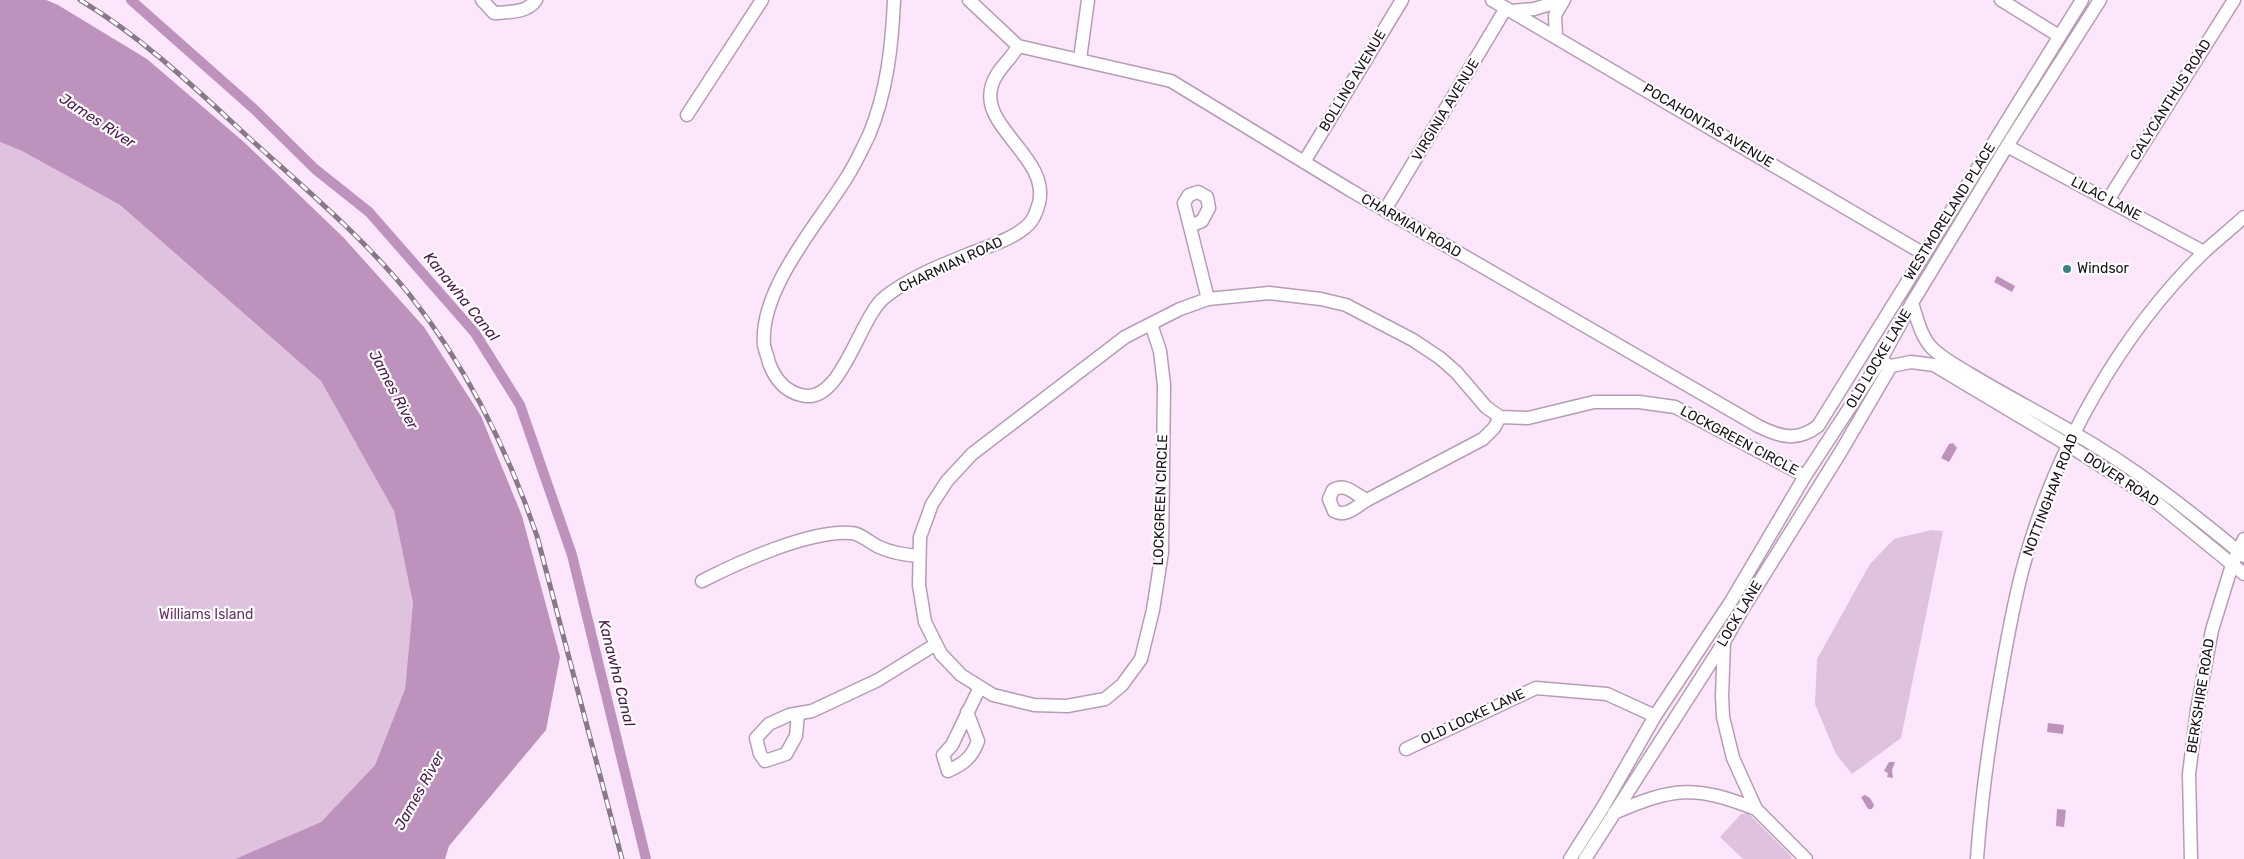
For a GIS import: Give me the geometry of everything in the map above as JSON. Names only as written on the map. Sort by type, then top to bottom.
[{"type":"street","points":[[482,0],[494,13],[514,12],[530,8],[536,0]]},
{"type":"street","points":[[687,115],[762,0]]},
{"type":"street","name":"CHARMIAN ROAD","points":[[894,0],[893,40],[888,69],[870,131],[846,178],[808,232],[787,269],[769,312],[764,333],[764,346],[773,375],[779,382],[796,394],[811,396],[824,391],[831,385],[838,376],[867,320],[884,297],[912,280],[991,246],[1030,224],[1040,201],[1040,183],[1030,163],[998,119],[990,101],[992,84],[1018,46],[1171,81],[1385,210],[1758,426],[1770,432],[1792,436]]},
{"type":"street","points":[[969,0],[1018,46]]},
{"type":"street","points":[[1080,59],[1088,0]]},
{"type":"street","name":"BOLLING AVENUE","points":[[1304,162],[1402,0]]},
{"type":"street","name":"POCAHONTAS AVENUE","points":[[1492,0],[1924,254]]},
{"type":"street","points":[[1508,10],[1534,9],[1564,0]]},
{"type":"street","points":[[1556,36],[1555,15],[1564,0]]},
{"type":"street","points":[[2001,0],[2060,36]]},
{"type":"street","name":"WESTMORELAND PLACE","points":[[1792,436],[1808,434],[1818,426],[2082,0]]},
{"type":"street","name":"OLD LOCKE LANE","points":[[1570,859],[1603,807],[1655,716],[1730,603],[1805,476],[1886,363],[1912,304],[2007,146],[2100,0]]},
{"type":"street","name":"CALYCANTHUS ROAD","points":[[2108,200],[2234,0]]},
{"type":"street","name":"VIRGINIA AVENUE","points":[[1385,210],[1508,10]]},
{"type":"street","name":"LILAC LANE","points":[[2007,146],[2204,252]]},
{"type":"street","name":"NOTTINGHAM ROAD","points":[[1977,859],[1981,810],[1992,726],[2012,614],[2036,524],[2068,445],[2097,391],[2132,338],[2164,296],[2204,252],[2244,217]]},
{"type":"street","points":[[1190,226],[1208,299]]},
{"type":"street","name":"LOCKGREEN CIRCLE","points":[[1151,324],[1160,351],[1164,385],[1162,552],[1153,610],[1141,659],[1122,686],[1105,699],[1067,706],[1034,705],[994,695],[961,676],[941,654],[925,622],[918,585],[920,537],[932,504],[947,481],[972,454],[1125,336],[1151,324],[1208,299],[1269,294],[1312,298],[1346,305],[1440,358],[1456,372],[1486,407],[1500,417],[1528,418],[1594,402],[1639,402],[1676,407],[1805,476]]},
{"type":"street","name":"DOVER ROAD","points":[[1912,304],[1929,345],[1940,355],[2074,433],[2158,487],[2241,554]]},
{"type":"street","name":"DOVER ROAD","points":[[1886,363],[1911,362],[1934,365],[2068,445],[2151,498],[2189,527],[2244,574]]},
{"type":"street","name":"LOCK LANE","points":[[1584,859],[1724,642],[1840,453],[1886,363]]},
{"type":"street","points":[[1367,500],[1483,439],[1494,428],[1500,417]]},
{"type":"street","points":[[702,581],[770,551],[819,536],[853,532],[879,547],[898,554],[919,556]]},
{"type":"street","name":"BERKSHIRE ROAD","points":[[2191,859],[2189,774],[2197,710],[2212,630],[2232,564],[2241,554],[2244,539]]},
{"type":"street","points":[[1730,603],[1742,610]]},
{"type":"street","points":[[1724,642],[1722,696],[1725,724],[1734,758],[1756,809],[1806,859]]},
{"type":"street","points":[[798,714],[812,711],[878,680],[936,644]]},
{"type":"street","points":[[967,712],[980,687]]},
{"type":"street","name":"OLD LOCKE LANE","points":[[1406,749],[1536,688],[1607,694],[1655,716]]},
{"type":"street","points":[[1614,813],[1650,797],[1694,792],[1730,798],[1756,809]]},
{"type":"green space","name":"Williams Island","points":[[0,142],[22,151],[120,205],[321,381],[394,511],[413,603],[405,689],[375,765],[321,822],[235,859],[0,859]]},
{"type":"green space","points":[[1931,530],[1943,531],[1901,738],[1852,774],[1836,754],[1815,704],[1817,659],[1870,564],[1894,539]]},
{"type":"green space","points":[[1748,813],[1792,857],[1791,859],[1743,859],[1720,837],[1741,814]]},
{"type":"water","name":"James River","points":[[0,0],[46,0],[58,5],[147,59],[245,143],[343,237],[424,327],[481,416],[522,516],[560,657],[546,730],[449,846],[445,859],[235,859],[321,822],[375,765],[405,689],[413,603],[394,511],[321,381],[120,205],[22,151],[0,142]]},
{"type":"water","points":[[1997,276],[2015,286],[2012,292],[1994,282]]},
{"type":"water","points":[[1953,443],[1957,448],[1949,462],[1941,458],[1949,444]]},
{"type":"water","points":[[2048,723],[2064,725],[2063,734],[2047,732]]},
{"type":"water","points":[[1889,762],[1895,762],[1892,770],[1893,778],[1887,777],[1888,773],[1884,771]]},
{"type":"water","points":[[1865,795],[1870,798],[1874,805],[1872,809],[1868,809],[1861,797]]},
{"type":"water","points":[[2057,809],[2066,810],[2064,827],[2056,826]]},
{"type":"waterway","name":"Kanawha Canal","points":[[131,0],[254,109],[315,169],[369,212],[475,333],[520,405],[572,555],[646,859]]},
{"type":"railway","points":[[80,0],[103,14],[146,46],[331,212],[391,272],[449,350],[484,409],[499,440],[537,536],[622,859]]},
{"type":"place","name":"Windsor","points":[[2067,269]]}]
